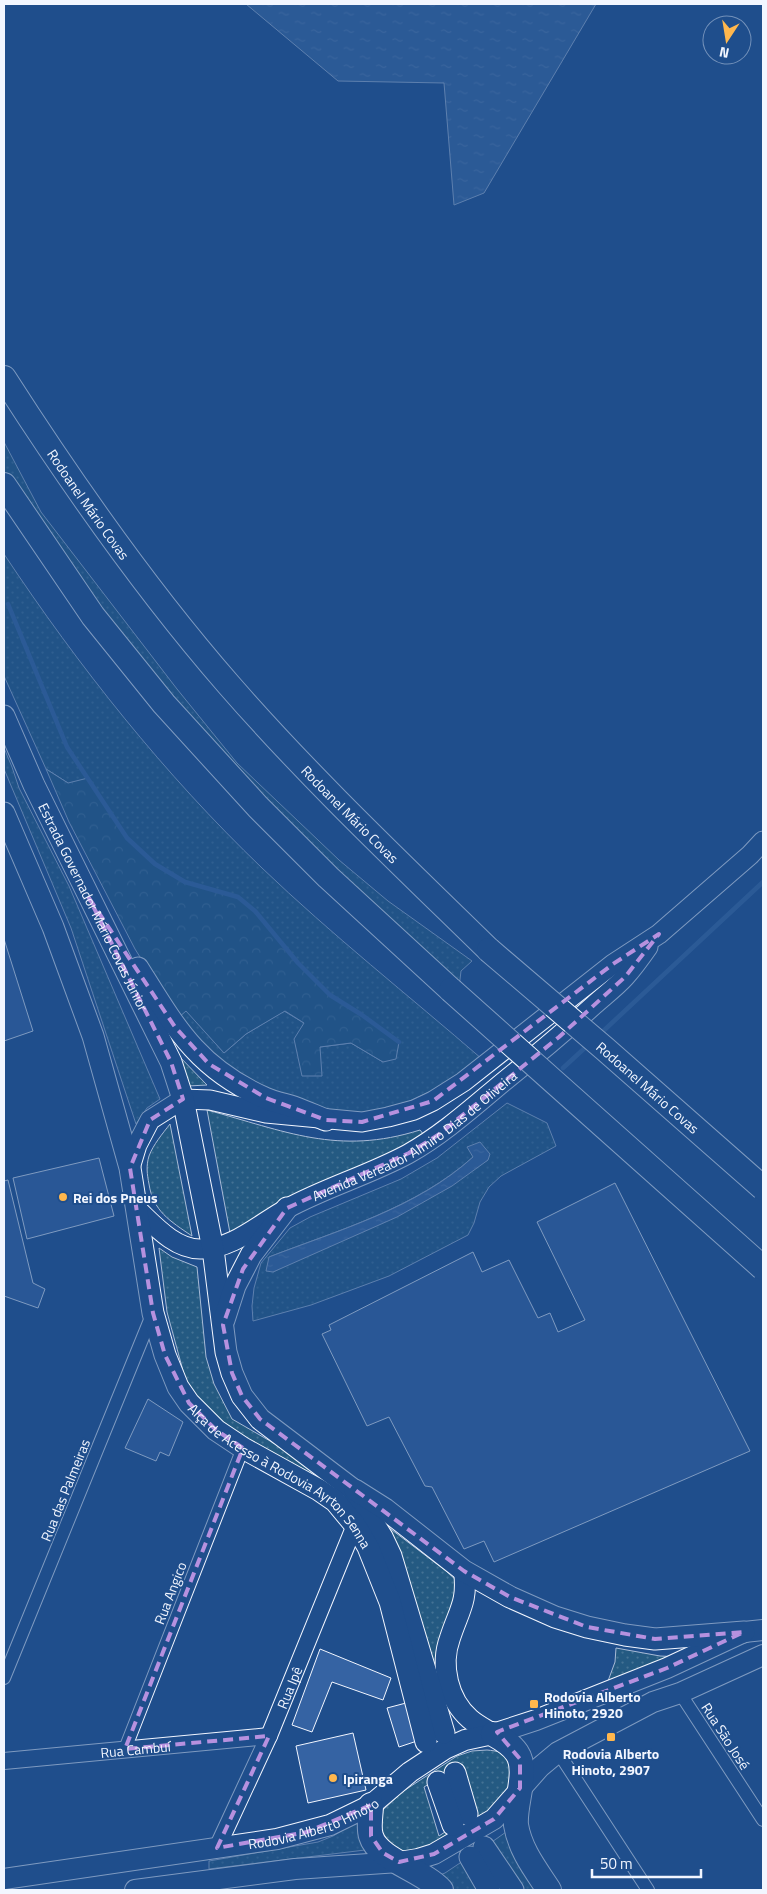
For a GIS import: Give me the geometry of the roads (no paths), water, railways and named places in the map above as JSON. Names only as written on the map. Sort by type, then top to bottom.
[{"type":"highway","name":"Rodoanel Mário Covas","points":[[4,378],[64,470],[165,607],[229,685],[281,743],[376,840],[489,950],[763,1188]]},
{"type":"highway","points":[[4,485],[93,616],[164,704],[258,807],[321,870],[451,990],[763,1268]]},
{"type":"highway","name":"Estrada Governador Mário Covas Júnior","points":[[6,726],[171,1062],[183,1099],[213,1249]]},
{"type":"highway","points":[[4,813],[53,927],[86,1018],[130,1168]]},
{"type":"highway","points":[[89,898],[135,962],[175,1027],[192,1048],[209,1064],[241,1086],[266,1098],[326,1120]]},
{"type":"highway","name":"Alça de Acesso à Rodovia Ayrton Senna","points":[[130,1168],[153,1313],[165,1355],[178,1387],[189,1403],[216,1430],[242,1448],[320,1490],[335,1501],[355,1525],[368,1547],[390,1602],[435,1738],[391,1556],[382,1537],[350,1488],[260,1419],[242,1396],[232,1373],[226,1352],[213,1249]]},
{"type":"highway","points":[[223,1325],[235,1286],[247,1262],[287,1208]]},
{"type":"highway","points":[[350,1488],[385,1509],[464,1571],[510,1597],[554,1617],[596,1629],[655,1639],[754,1631]]},
{"type":"highway","points":[[493,1734],[517,1752],[520,1759],[522,1769],[516,1810],[516,1824],[520,1841],[528,1859],[549,1890]]},
{"type":"highway","points":[[446,1778],[460,1820]]},
{"type":"highway","points":[[372,1805],[371,1836],[383,1853],[433,1882],[441,1890]]},
{"type":"highway","points":[[489,1890],[477,1852],[513,1890]]},
{"type":"main road","name":"Avenida Vereador Almiro Dias de Oliveira","points":[[183,1099],[200,1098],[266,1113],[362,1122],[414,1110],[433,1101],[463,1082],[613,964],[658,934],[757,848]]},
{"type":"main road","name":"Avenida Vereador Almiro Dias de Oliveira","points":[[138,1210],[162,1233],[186,1247],[198,1250],[213,1249],[226,1245],[287,1208],[409,1153],[438,1134],[559,1037],[624,977],[658,934]]},
{"type":"main road","points":[[130,1168],[137,1145],[150,1120],[183,1099]]},
{"type":"main road","points":[[464,1571],[466,1591],[464,1601],[449,1638],[446,1655],[448,1681],[452,1693],[464,1713],[471,1720],[493,1734]]},
{"type":"main road","name":"Rodovia Alberto Hinoto","points":[[4,1879],[217,1848],[307,1832],[330,1825],[372,1805],[410,1772],[445,1749],[465,1740],[493,1734],[536,1720],[660,1671],[754,1631]]},
{"type":"main road","points":[[135,1890],[295,1869],[399,1862],[434,1854],[494,1819],[540,1766],[558,1752],[645,1706],[680,1693],[763,1655]]},
{"type":"street","points":[[757,848],[763,833]]},
{"type":"street","name":"Rua das Palmeiras","points":[[4,1678],[153,1313]]},
{"type":"street","name":"Rua Angico","points":[[125,1749],[242,1448]]},
{"type":"street","name":"Rua Ipê","points":[[217,1848],[269,1736],[355,1525]]},
{"type":"street","name":"Rua São José","points":[[680,1693],[763,1820]]},
{"type":"street","name":"Rua Cambuí","points":[[4,1761],[269,1736]]},
{"type":"street","points":[[558,1752],[648,1890]]},
{"type":"water","points":[[246,4],[596,4],[484,193],[454,205],[444,83],[338,81]]},
{"type":"water","points":[[480,1142],[490,1154],[488,1160],[452,1186],[397,1217],[273,1272],[266,1271],[269,1257],[376,1216],[427,1190],[451,1175],[473,1157],[467,1147]]},
{"type":"waterway","points":[[8,604],[67,747],[127,838],[155,864],[185,882],[238,897],[255,911],[298,963],[330,995],[399,1042]]},
{"type":"waterway","points":[[599,1035],[763,882]]},
{"type":"waterway","points":[[563,1068],[588,1045]]},
{"type":"place","name":"Rei dos Pneus","points":[[63,1197]]},
{"type":"place","name":"Rodovia Alberto Hinoto, 2920","points":[[534,1704]]},
{"type":"place","name":"Rodovia Alberto Hinoto, 2907","points":[[611,1737]]},
{"type":"place","name":"Ipiranga","points":[[333,1778]]}]
